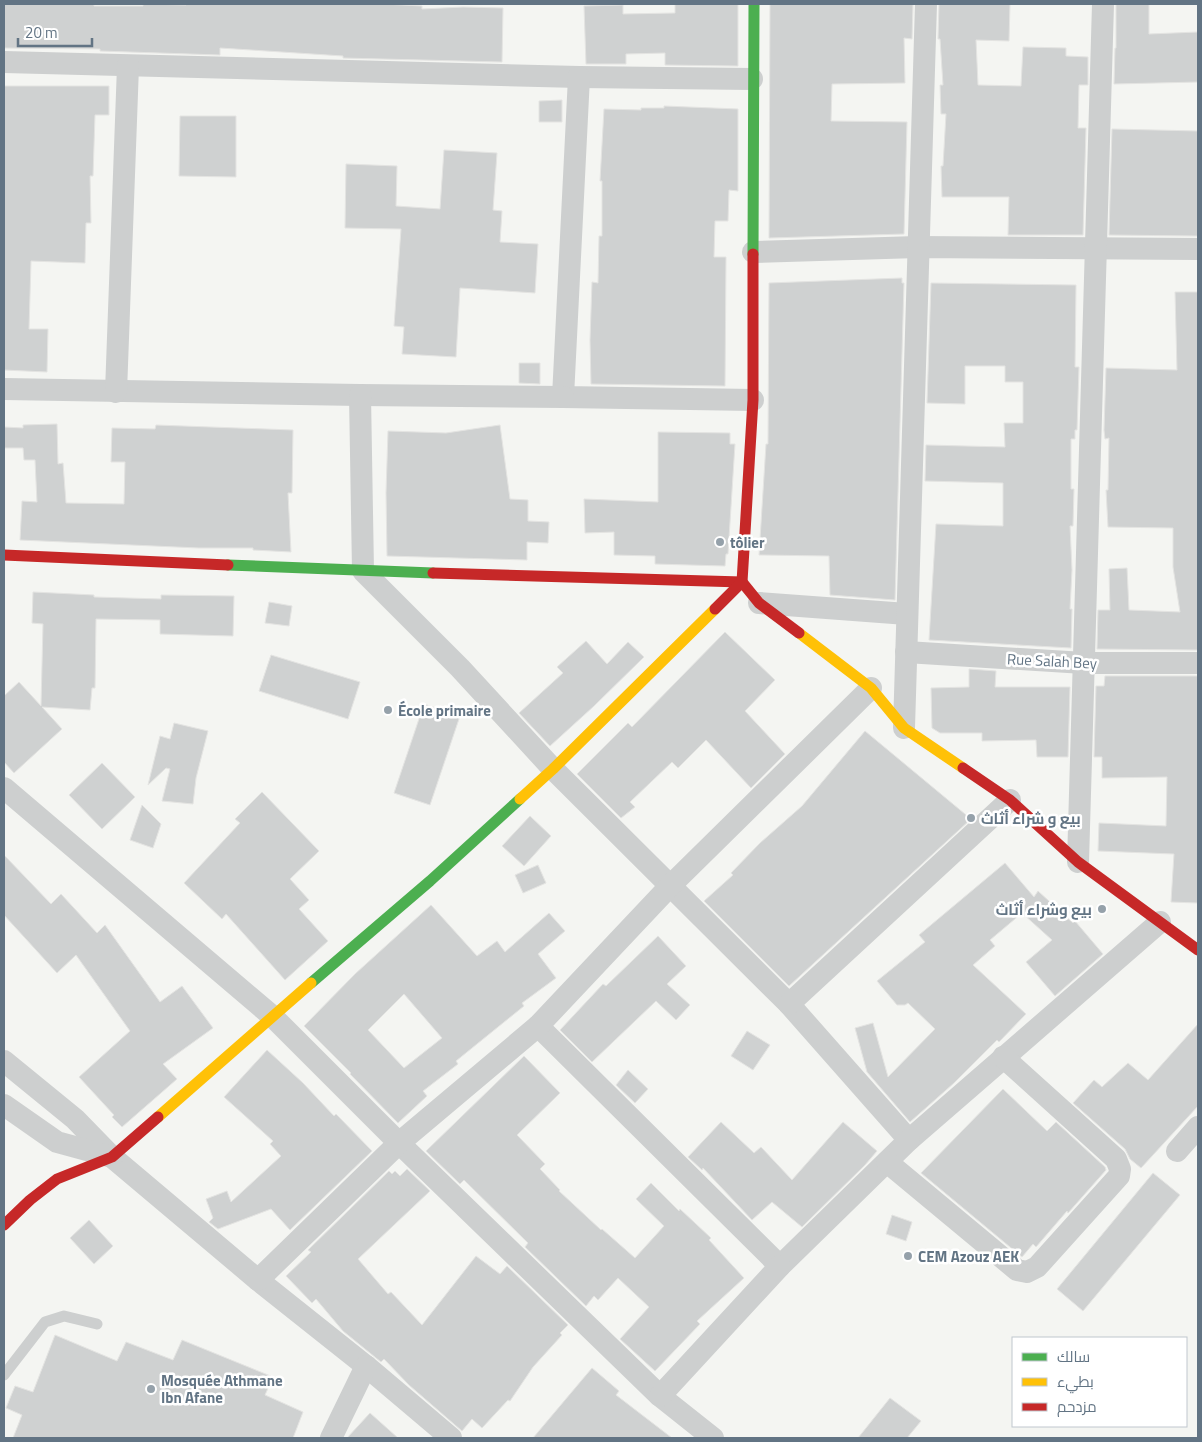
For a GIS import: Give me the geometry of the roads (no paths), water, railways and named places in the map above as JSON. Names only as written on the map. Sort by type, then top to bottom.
[{"type":"street","points":[[4,1225],[30,1200],[57,1179],[112,1158],[272,1016],[430,881],[553,769],[742,582],[753,400],[752,79],[754,4]]},
{"type":"street","points":[[904,728],[926,4]]},
{"type":"street","points":[[1078,862],[1103,4]]},
{"type":"street","points":[[4,62],[579,77],[752,79]]},
{"type":"street","points":[[116,392],[128,66]]},
{"type":"street","points":[[563,396],[579,77]]},
{"type":"street","points":[[754,252],[918,248],[1198,249]]},
{"type":"street","points":[[4,389],[753,400]]},
{"type":"street","points":[[360,395],[363,571],[460,668],[553,769],[790,1004],[909,1140]]},
{"type":"street","points":[[4,555],[363,571],[742,582],[759,603],[871,688],[904,728],[1010,800],[1078,862],[1198,950]]},
{"type":"street","points":[[759,603],[907,614]]},
{"type":"street","name":"Rue Salah Bey","points":[[906,652],[1084,663],[1198,663]]},
{"type":"street","points":[[258,1280],[399,1143],[538,1026],[670,886],[871,688]]},
{"type":"street","points":[[7,796],[272,1016],[399,1143],[660,1396],[713,1438]]},
{"type":"street","points":[[790,1004],[1010,800]]},
{"type":"street","points":[[660,1396],[780,1266],[909,1140],[1160,922]]},
{"type":"street","points":[[538,1026],[780,1266]]},
{"type":"street","points":[[887,1162],[1017,1270],[1026,1272],[1037,1267],[1119,1176],[1120,1169],[1116,1159],[1003,1057]]},
{"type":"street","points":[[4,1061],[75,1119],[112,1158],[451,1438]]},
{"type":"street","points":[[4,1105],[57,1142],[112,1158]]},
{"type":"street","points":[[1177,1151],[1198,1127]]},
{"type":"street","points":[[331,1438],[366,1366]]},
{"type":"lane","points":[[4,1375],[45,1322],[64,1316],[97,1324]]},
{"type":"place","name":"tôlier","points":[[720,542]]},
{"type":"place","name":"École primaire","points":[[388,710]]},
{"type":"place","name":"بيع و شراء أثاث","points":[[971,818]]},
{"type":"place","name":"بيع وشراء أثاث","points":[[1102,909]]},
{"type":"place","name":"CEM Azouz AEK","points":[[908,1256]]},
{"type":"place","name":"Mosquée Athmane Ibn Afane","points":[[151,1389]]}]
